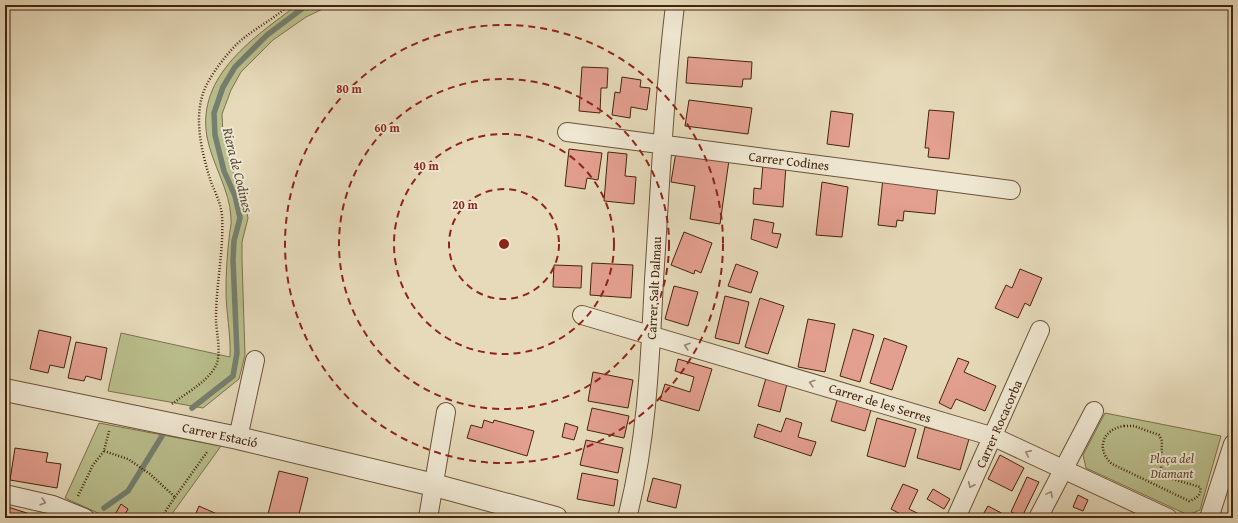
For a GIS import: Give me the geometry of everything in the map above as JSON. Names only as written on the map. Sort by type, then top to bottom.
[{"type":"street","name":"Carrer Salt Dalmau","points":[[627,518],[633,494],[645,418],[662,144],[669,56],[675,5]]},
{"type":"street","name":"Carrer Codines","points":[[567,132],[1011,190]]},
{"type":"street","name":"Carrer de les Serres","points":[[582,315],[994,437],[1168,518]]},
{"type":"street","name":"Carrer Rocacorba","points":[[956,518],[994,437],[1040,330]]},
{"type":"street","points":[[229,436],[255,360]]},
{"type":"street","name":"Carrer Estació","points":[[5,390],[229,436],[434,486],[556,518]]},
{"type":"street","points":[[1038,518],[1094,411]]},
{"type":"street","points":[[428,518],[446,412]]},
{"type":"street","points":[[1209,518],[1233,444]]},
{"type":"street","points":[[5,494],[34,499],[78,515]]},
{"type":"path","points":[[168,424],[172,405],[202,382],[215,368],[219,344],[216,319],[222,215],[218,197],[210,180],[203,150],[198,121],[200,104],[207,85],[223,60],[239,43],[289,5]]},
{"type":"path","points":[[78,515],[93,465],[104,450],[112,413]]},
{"type":"path","points":[[1134,426],[1159,435],[1162,441],[1161,469],[1169,478],[1200,487],[1200,494],[1195,499],[1189,501],[1112,464],[1106,459],[1102,452],[1102,446],[1106,437],[1116,427],[1134,426]]},
{"type":"path","points":[[161,518],[175,497],[229,436]]},
{"type":"path","points":[[104,450],[128,459],[150,474],[175,497]]},
{"type":"green space","points":[[297,5],[331,5],[306,17],[273,40],[241,72],[231,90],[222,114],[223,134],[232,168],[243,194],[248,218],[242,242],[245,355],[239,379],[203,408],[108,391],[121,333],[230,357],[226,290],[227,258],[231,218],[228,197],[209,147],[206,115],[211,95],[220,76],[232,60],[247,44]]},
{"type":"green space","name":"Plaça del Diamant","points":[[1105,413],[1221,436],[1200,510],[1188,515],[1086,468],[1083,455]]},
{"type":"green space","points":[[99,423],[221,446],[169,518],[109,518],[65,498]]},
{"type":"building","points":[[688,57],[752,62],[751,79],[743,79],[742,87],[686,83]]},
{"type":"building","points":[[582,67],[608,68],[607,88],[601,88],[600,113],[579,111]]},
{"type":"building","points":[[622,77],[641,80],[640,87],[650,88],[647,110],[631,107],[630,118],[612,115],[615,92],[620,93]]},
{"type":"building","points":[[689,100],[752,108],[748,134],[685,126]]},
{"type":"building","points":[[929,110],[954,112],[949,159],[928,157],[929,148],[925,148]]},
{"type":"building","points":[[831,111],[853,114],[849,147],[827,144]]},
{"type":"building","points":[[569,149],[602,153],[598,180],[587,178],[585,189],[565,186]]},
{"type":"building","points":[[608,152],[627,154],[625,176],[636,177],[634,204],[604,201]]},
{"type":"building","points":[[676,152],[729,160],[720,224],[690,219],[695,186],[671,182]]},
{"type":"building","points":[[763,164],[786,166],[783,207],[753,204],[754,188],[761,189]]},
{"type":"building","points":[[883,178],[938,184],[935,214],[904,211],[903,221],[897,220],[896,227],[878,225]]},
{"type":"building","points":[[822,182],[848,187],[842,237],[816,235]]},
{"type":"building","points":[[754,219],[774,223],[772,233],[781,234],[777,248],[751,239]]},
{"type":"building","points":[[684,232],[712,243],[701,273],[695,270],[694,274],[671,265]]},
{"type":"building","points":[[592,263],[633,265],[631,298],[590,295]]},
{"type":"building","points":[[736,264],[758,272],[751,293],[728,286]]},
{"type":"building","points":[[554,265],[582,266],[581,288],[553,287]]},
{"type":"building","points":[[1020,269],[1042,278],[1030,306],[1025,303],[1018,318],[995,308],[1006,285],[1012,288]]},
{"type":"building","points":[[674,286],[698,292],[688,326],[665,319]]},
{"type":"building","points":[[725,296],[749,302],[739,344],[715,338]]},
{"type":"building","points":[[760,298],[784,306],[768,354],[745,347]]},
{"type":"building","points":[[808,319],[835,324],[825,372],[798,367]]},
{"type":"building","points":[[853,329],[874,335],[860,382],[840,376]]},
{"type":"building","points":[[39,330],[71,337],[64,368],[50,365],[48,373],[30,369]]},
{"type":"building","points":[[884,338],[907,346],[892,390],[870,383]]},
{"type":"building","points":[[76,342],[107,348],[101,380],[86,376],[84,381],[68,378]]},
{"type":"building","points":[[958,358],[969,362],[964,372],[996,386],[985,411],[956,399],[951,409],[939,403]]},
{"type":"building","points":[[678,359],[712,369],[699,411],[660,400],[665,384],[690,392],[694,377],[675,371]]},
{"type":"building","points":[[593,372],[633,380],[628,408],[588,401]]},
{"type":"building","points":[[766,378],[787,384],[780,412],[758,406]]},
{"type":"building","points":[[837,400],[871,410],[865,431],[831,421]]},
{"type":"building","points":[[592,408],[629,416],[624,438],[587,430]]},
{"type":"building","points":[[786,418],[802,423],[798,437],[816,442],[811,456],[754,437],[758,424],[781,432]]},
{"type":"building","points":[[877,418],[916,429],[905,467],[867,456]]},
{"type":"building","points":[[484,420],[493,423],[494,420],[534,431],[527,456],[467,438],[471,425],[482,428]]},
{"type":"building","points":[[565,423],[578,427],[574,440],[562,437]]},
{"type":"building","points":[[925,427],[969,439],[960,470],[917,458]]},
{"type":"building","points":[[586,440],[623,448],[618,473],[580,465]]},
{"type":"building","points":[[15,448],[48,453],[46,462],[61,464],[57,488],[10,480]]},
{"type":"building","points":[[1000,455],[1024,468],[1012,491],[988,479]]},
{"type":"building","points":[[279,471],[308,478],[298,518],[277,518],[278,516],[268,514]]},
{"type":"building","points":[[582,473],[618,480],[614,506],[577,499]]},
{"type":"building","points":[[1027,477],[1039,482],[1022,517],[1011,512]]},
{"type":"building","points":[[653,478],[681,485],[676,508],[647,501]]},
{"type":"building","points":[[903,484],[918,490],[909,509],[927,518],[903,518],[904,516],[891,509]]},
{"type":"building","points":[[933,489],[950,499],[944,509],[927,499]]},
{"type":"building","points":[[1078,495],[1088,500],[1083,511],[1073,507]]},
{"type":"building","points":[[121,504],[128,509],[123,518],[113,518]]},
{"type":"building","points":[[5,506],[33,515],[32,518],[5,518]]},
{"type":"building","points":[[199,506],[226,518],[194,518]]},
{"type":"building","points":[[988,506],[1011,518],[981,518]]},
{"type":"waterway","name":"Riera de Codines","points":[[192,408],[233,376],[237,353],[233,260],[234,241],[240,218],[235,196],[224,171],[215,135],[214,113],[223,87],[235,67],[267,35],[307,5]]},
{"type":"waterway","name":"Riera de Codines","points":[[104,508],[128,491],[162,436]]}]
